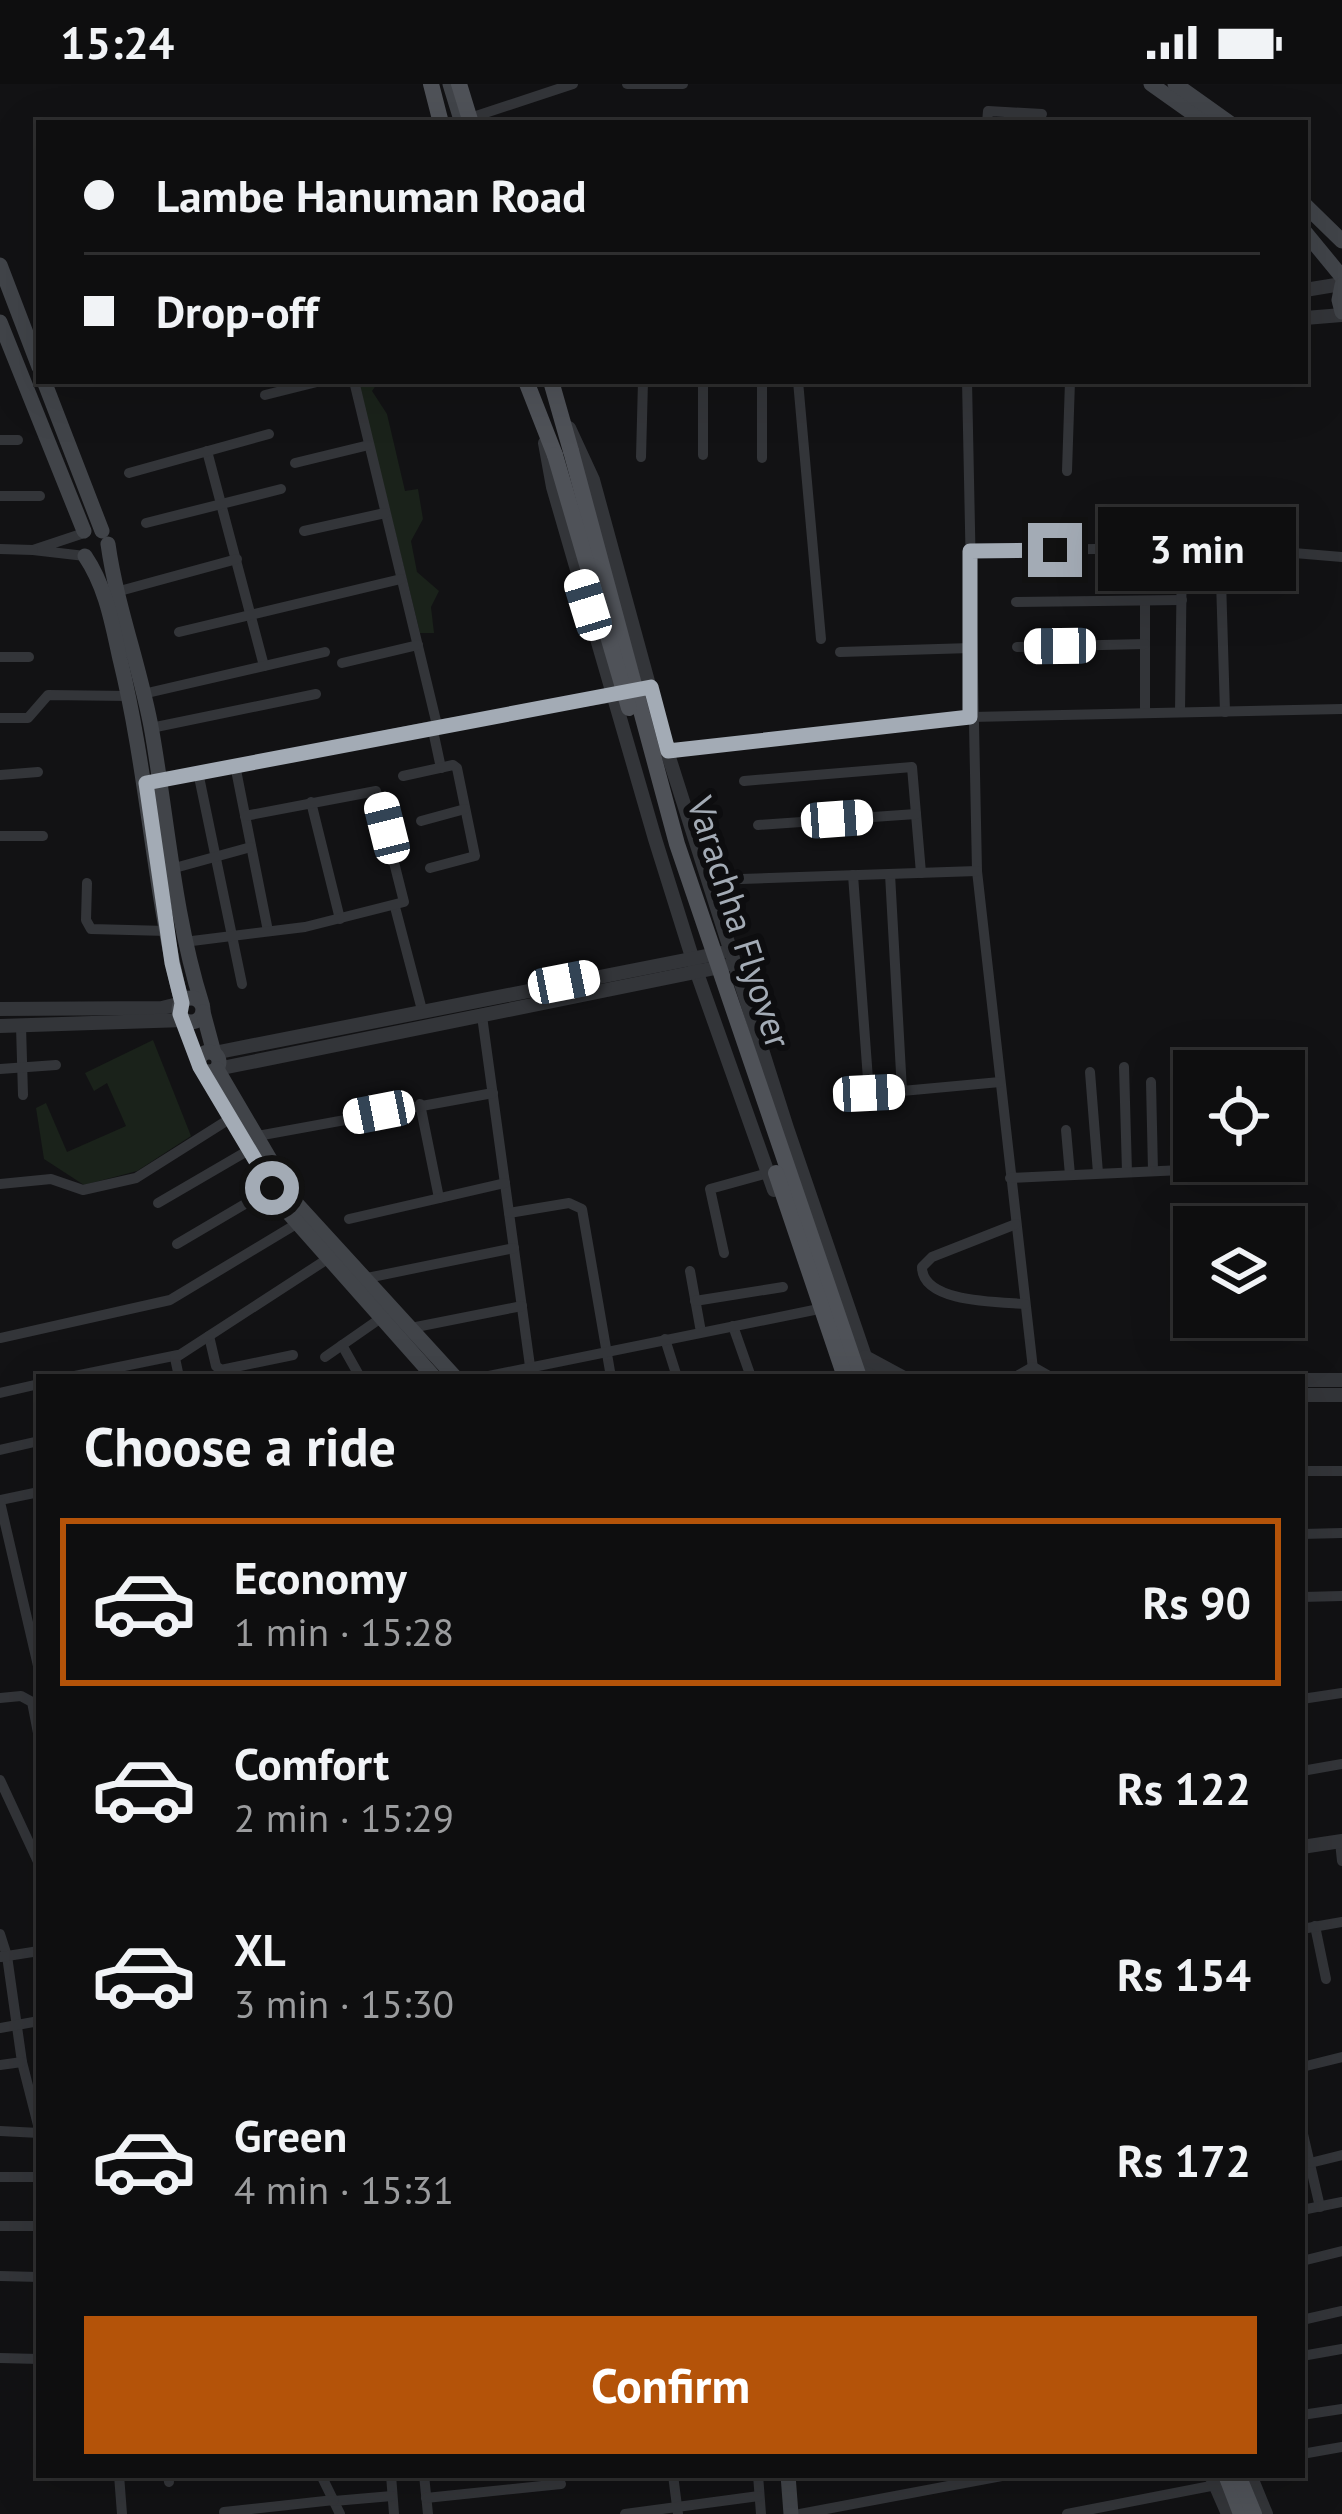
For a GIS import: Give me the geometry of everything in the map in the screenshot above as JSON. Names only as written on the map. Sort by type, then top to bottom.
[{"type":"main road","points":[[430,84],[440,120]]},
{"type":"main road","points":[[446,84],[463,120]]},
{"type":"main road","points":[[459,84],[464,120]]},
{"type":"main road","points":[[1151,84],[1202,120]]},
{"type":"main road","points":[[1175,84],[1226,120]]},
{"type":"main road","points":[[1308,208],[1342,241]]},
{"type":"main road","points":[[1308,236],[1342,282],[1342,314]]},
{"type":"main road","points":[[0,266],[35,344]]},
{"type":"main road","points":[[0,322],[116,592],[136,695]]},
{"type":"main road","points":[[45,384],[100,557],[85,556]]},
{"type":"main road","points":[[528,384],[551,413]]},
{"type":"main road","points":[[551,413],[556,384]]},
{"type":"main road","name":"Varachha Flyover","points":[[551,413],[677,844],[858,1374]]},
{"type":"main road","name":"Varachha Flyover","points":[[563,453],[676,872],[840,1374]]},
{"type":"main road","points":[[94,535],[79,548],[103,589],[136,695],[184,942],[202,1008],[208,1063],[230,1118],[296,1202],[452,1374]]},
{"type":"main road","points":[[153,782],[167,931],[183,1012],[272,1188],[425,1374]]},
{"type":"main road","points":[[183,1012],[192,998],[202,1008]]},
{"type":"main road","points":[[789,2478],[795,2514]]},
{"type":"main road","points":[[1218,2478],[1241,2514]]},
{"type":"main road","points":[[1239,2478],[1254,2514]]},
{"type":"street","points":[[470,120],[573,84]]},
{"type":"street","points":[[627,84],[683,84]]},
{"type":"street","points":[[987,120],[988,111],[1042,114]]},
{"type":"street","points":[[1308,289],[1342,282]]},
{"type":"street","points":[[1308,318],[1342,314]]},
{"type":"street","points":[[13,353],[35,344]]},
{"type":"street","points":[[265,395],[309,384]]},
{"type":"street","points":[[355,384],[418,645],[441,768]]},
{"type":"street","points":[[641,458],[643,384]]},
{"type":"street","points":[[703,384],[703,455]]},
{"type":"street","points":[[762,384],[762,458]]},
{"type":"street","points":[[798,384],[821,639]]},
{"type":"street","points":[[967,384],[976,872],[1033,1374]]},
{"type":"street","points":[[1067,471],[1070,384]]},
{"type":"street","points":[[551,413],[593,480],[668,751],[871,1374]]},
{"type":"street","points":[[551,413],[553,487],[695,965],[840,1374]]},
{"type":"street","points":[[129,473],[269,434]]},
{"type":"street","points":[[0,440],[18,440]]},
{"type":"street","points":[[295,463],[369,445]]},
{"type":"street","points":[[207,452],[264,666]]},
{"type":"street","points":[[146,523],[281,489]]},
{"type":"street","points":[[0,496],[40,496]]},
{"type":"street","points":[[304,531],[385,513]]},
{"type":"street","points":[[33,550],[94,535]]},
{"type":"street","points":[[1180,712],[1182,548]]},
{"type":"street","points":[[970,551],[1220,548],[1342,557]]},
{"type":"street","points":[[1220,548],[1225,712]]},
{"type":"street","points":[[0,549],[85,556]]},
{"type":"street","points":[[116,592],[237,559]]},
{"type":"street","points":[[179,632],[400,579]]},
{"type":"street","points":[[1016,602],[1182,600]]},
{"type":"street","points":[[1144,601],[1145,713]]},
{"type":"street","points":[[1017,646],[1145,644]]},
{"type":"street","points":[[342,663],[418,645]]},
{"type":"street","points":[[840,652],[971,648]]},
{"type":"street","points":[[0,718],[28,718],[48,695],[136,695],[325,652]]},
{"type":"street","points":[[0,656],[28,657]]},
{"type":"street","points":[[153,782],[651,687]]},
{"type":"street","points":[[145,730],[316,694]]},
{"type":"street","points":[[668,751],[970,717],[1342,709]]},
{"type":"street","points":[[235,765],[268,931]]},
{"type":"street","points":[[404,776],[456,766],[475,857],[430,868]]},
{"type":"street","points":[[744,782],[912,767],[920,873]]},
{"type":"street","points":[[0,775],[38,772]]},
{"type":"street","points":[[198,772],[242,984]]},
{"type":"street","points":[[184,942],[340,919],[395,907],[404,898],[378,793],[372,790],[245,816]]},
{"type":"street","points":[[311,802],[340,919]]},
{"type":"street","points":[[421,821],[465,809]]},
{"type":"street","points":[[758,825],[916,814]]},
{"type":"street","points":[[0,836],[43,836]]},
{"type":"street","points":[[171,869],[251,847]]},
{"type":"street","points":[[711,880],[976,872]]},
{"type":"street","points":[[890,874],[902,1091]]},
{"type":"street","points":[[853,875],[869,1093],[1000,1082]]},
{"type":"street","points":[[87,883],[86,920],[91,929],[167,931]]},
{"type":"street","points":[[395,907],[422,1010]]},
{"type":"street","points":[[208,1063],[482,1016],[734,957]]},
{"type":"street","points":[[208,1063],[422,1010],[695,965]]},
{"type":"street","points":[[0,1009],[162,1008],[183,1012]]},
{"type":"street","points":[[0,1026],[183,1012]]},
{"type":"street","points":[[482,1016],[522,1306],[536,1369]]},
{"type":"street","points":[[21,1026],[23,1095]]},
{"type":"street","points":[[0,1069],[56,1065]]},
{"type":"street","points":[[1124,1067],[1127,1172]]},
{"type":"street","points":[[1090,1072],[1098,1174]]},
{"type":"street","points":[[1150,1082],[1153,1171]]},
{"type":"street","points":[[158,1203],[249,1142],[493,1093]]},
{"type":"street","points":[[420,1104],[439,1198]]},
{"type":"street","points":[[0,1184],[51,1179],[83,1190],[136,1178],[230,1118]]},
{"type":"street","points":[[1066,1130],[1070,1175]]},
{"type":"street","points":[[1010,1178],[1173,1171]]},
{"type":"street","points":[[724,1253],[710,1189],[768,1173]]},
{"type":"street","points":[[349,1219],[505,1183]]},
{"type":"street","points":[[177,1244],[272,1188]]},
{"type":"street","points":[[509,1214],[569,1203],[583,1209],[611,1374]]},
{"type":"street","points":[[0,1338],[170,1300],[298,1223]]},
{"type":"street","points":[[1016,1224],[926,1260],[922,1277],[926,1284],[959,1297],[1025,1304]]},
{"type":"street","points":[[367,1278],[514,1248]]},
{"type":"street","points":[[85,1374],[178,1355],[328,1258]]},
{"type":"street","points":[[690,1271],[700,1332]]},
{"type":"street","points":[[695,1301],[783,1287]]},
{"type":"street","points":[[411,1328],[522,1306]]},
{"type":"street","points":[[504,1374],[814,1310]]},
{"type":"street","points":[[325,1357],[381,1318]]},
{"type":"street","points":[[734,1326],[750,1374]]},
{"type":"street","points":[[209,1336],[218,1369],[236,1372],[293,1355]]},
{"type":"street","points":[[665,1339],[676,1374]]},
{"type":"street","points":[[342,1346],[358,1374]]},
{"type":"street","points":[[178,1355],[178,1374]]},
{"type":"street","points":[[865,1357],[896,1374]]},
{"type":"street","points":[[1305,1380],[1342,1380]]},
{"type":"street","points":[[0,1393],[36,1385]]},
{"type":"street","points":[[1305,1395],[1342,1396]]},
{"type":"street","points":[[0,1450],[36,1442]]},
{"type":"street","points":[[1305,1472],[1342,1471]]},
{"type":"street","points":[[36,1493],[0,1501],[36,1657]]},
{"type":"street","points":[[1305,1534],[1342,1532]]},
{"type":"street","points":[[1305,1597],[1342,1596]]},
{"type":"street","points":[[1305,1699],[1342,1693]]},
{"type":"street","points":[[0,1698],[21,1696],[35,1701]]},
{"type":"street","points":[[1305,1770],[1342,1764]]},
{"type":"street","points":[[0,1780],[36,1858]]},
{"type":"street","points":[[1305,1847],[1341,1841],[1342,1862]]},
{"type":"street","points":[[1326,1979],[1309,1928],[1342,1922]]},
{"type":"street","points":[[0,1934],[6,1994],[35,2095]]},
{"type":"street","points":[[3,1956],[36,1951]]},
{"type":"street","points":[[0,2028],[36,2021]]},
{"type":"street","points":[[0,2065],[36,2056]]},
{"type":"street","points":[[1305,2066],[1342,2056]]},
{"type":"street","points":[[0,2131],[36,2131]]},
{"type":"street","points":[[1305,2144],[1320,2207]]},
{"type":"street","points":[[1310,2163],[1342,2156]]},
{"type":"street","points":[[0,2176],[36,2177]]},
{"type":"street","points":[[1305,2210],[1342,2202]]},
{"type":"street","points":[[0,2226],[36,2226]]},
{"type":"street","points":[[1305,2259],[1342,2251]]},
{"type":"street","points":[[0,2276],[36,2277]]},
{"type":"street","points":[[1305,2319],[1342,2311]]},
{"type":"street","points":[[1305,2355],[1342,2349]]},
{"type":"street","points":[[0,2358],[36,2359]]},
{"type":"street","points":[[1305,2414],[1342,2408]]},
{"type":"street","points":[[1305,2453],[1342,2447]]},
{"type":"street","points":[[119,2478],[122,2514]]},
{"type":"street","points":[[322,2478],[336,2505]]},
{"type":"street","points":[[391,2478],[394,2514]]},
{"type":"street","points":[[424,2478],[428,2514]]},
{"type":"street","points":[[674,2478],[678,2510]]},
{"type":"street","points":[[758,2478],[761,2514]]},
{"type":"street","points":[[795,2514],[991,2478]]},
{"type":"street","points":[[1066,2514],[1113,2509],[1218,2478],[1228,2514]]},
{"type":"street","points":[[1251,2478],[1267,2514]]},
{"type":"street","points":[[426,2498],[525,2481],[561,2483]]},
{"type":"street","points":[[224,2512],[336,2505],[392,2496]]},
{"type":"street","points":[[625,2514],[759,2496]]},
{"type":"shaded area","points":[[359,384],[377,384],[372,391],[387,414],[405,491],[418,489],[423,519],[411,541],[417,572],[439,591],[431,607],[434,633],[420,633]]},
{"type":"shaded area","points":[[153,1040],[191,1136],[137,1171],[84,1185],[44,1159],[36,1108],[46,1103],[67,1152],[126,1126],[107,1083],[94,1091],[85,1073]]},
{"type":"route","points":[[272,1188],[200,1067],[180,1014],[146,783],[651,687],[668,751],[970,717],[970,551],[1055,550]]}]
